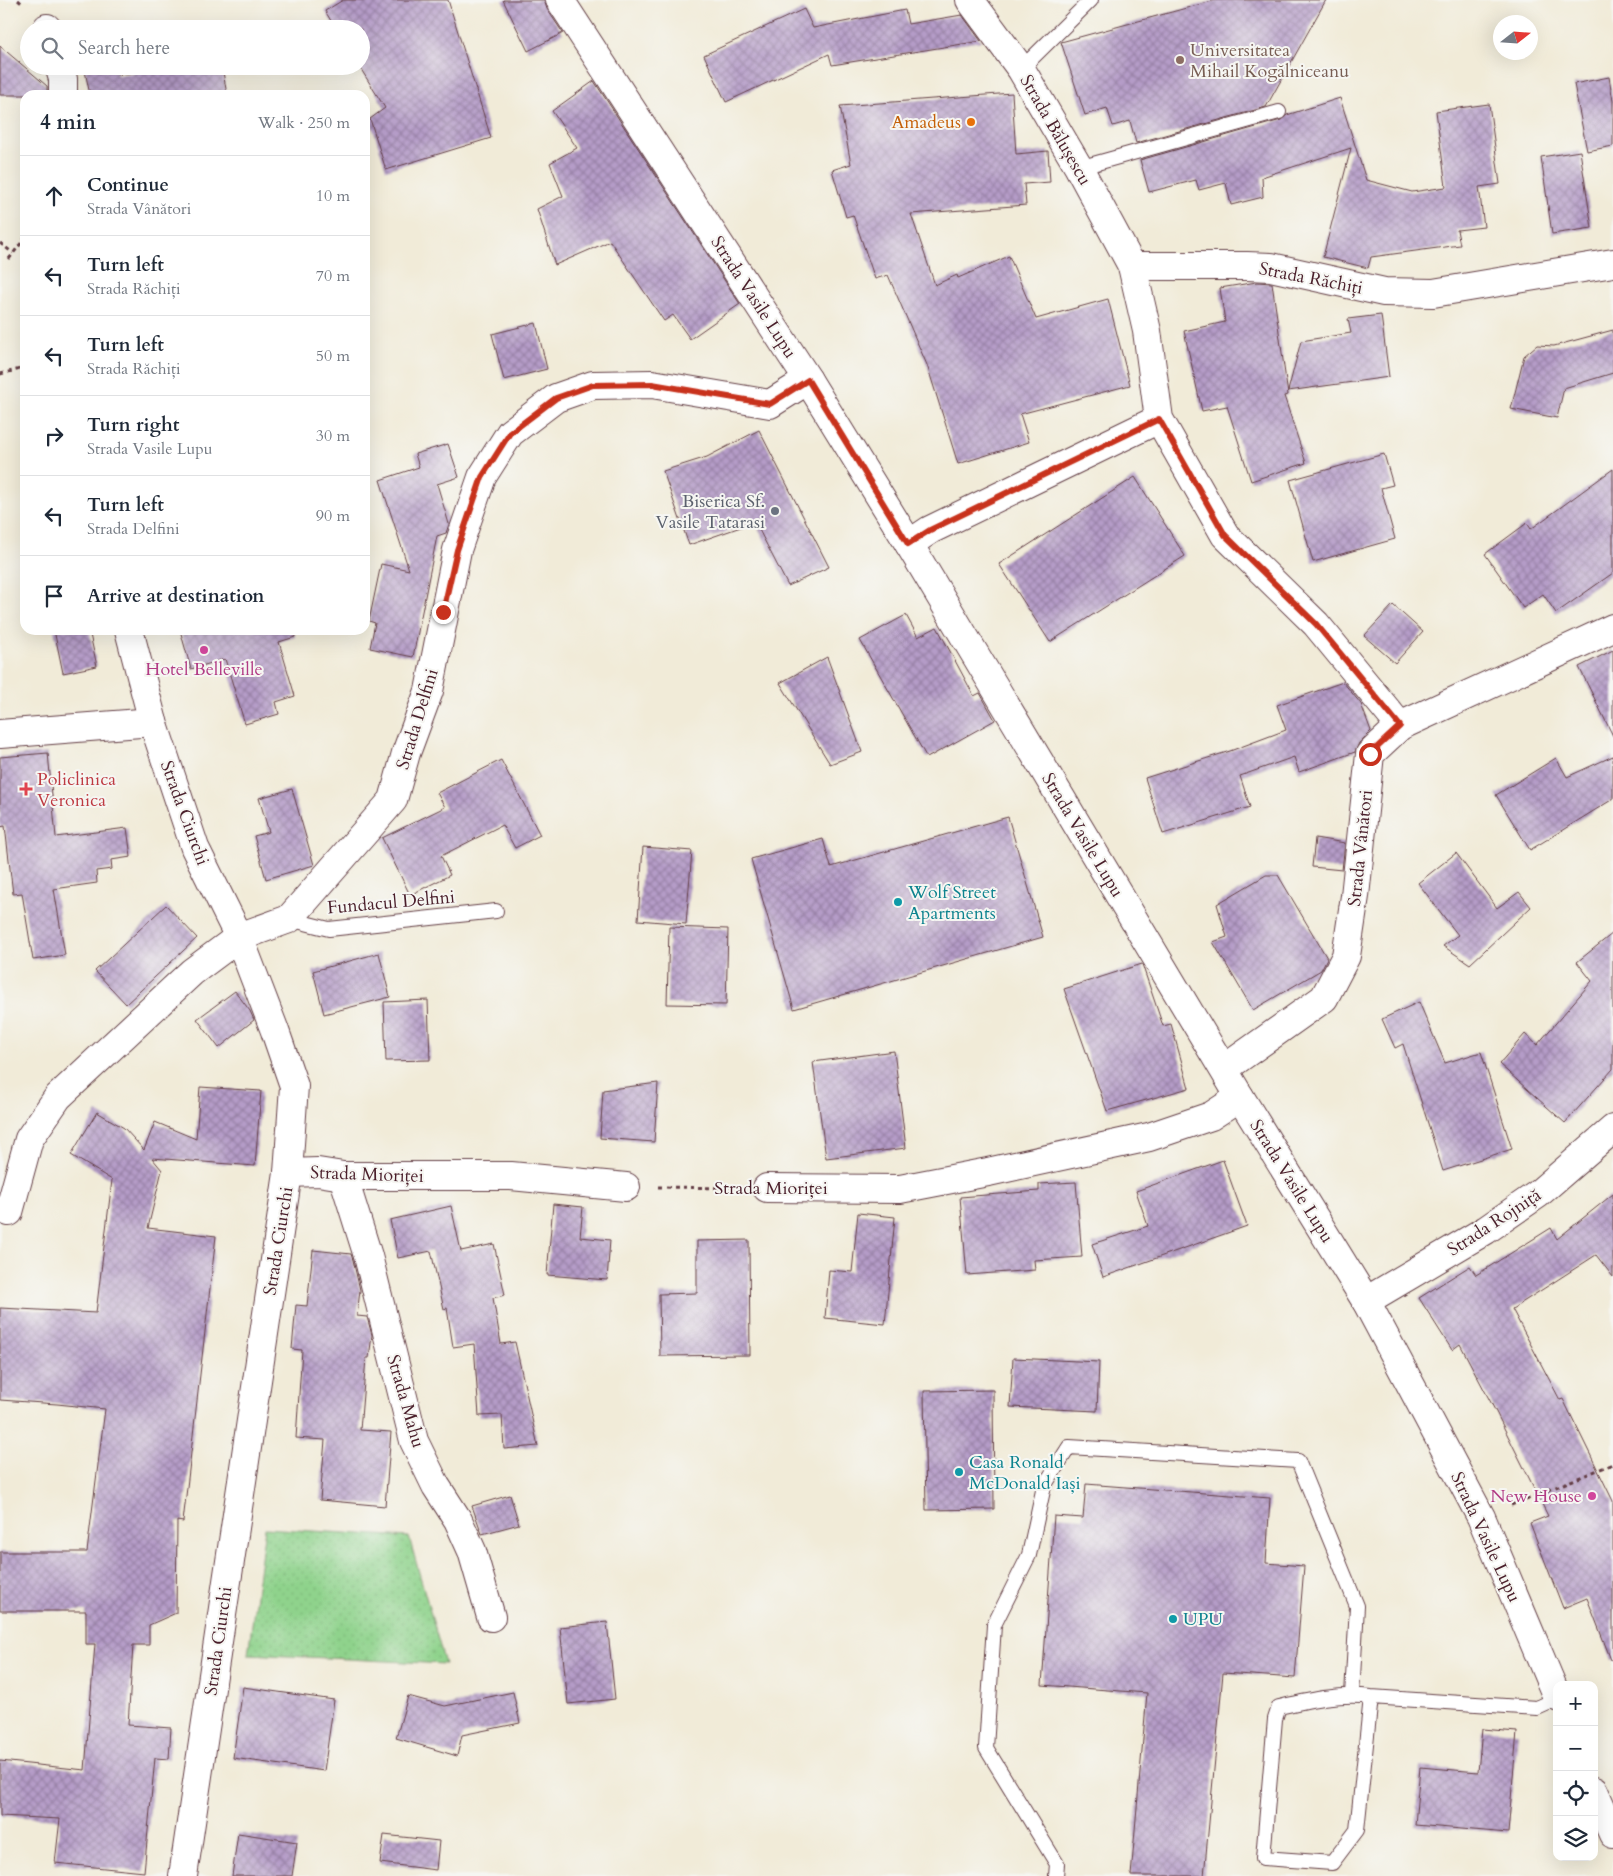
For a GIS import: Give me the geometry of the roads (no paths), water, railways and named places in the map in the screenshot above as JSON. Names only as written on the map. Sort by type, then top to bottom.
[{"type":"street","name":"Strada Vasile Lupu","points":[[560,0],[808,380],[1240,1097],[1366,1301],[1481,1517],[1553,1688]]},
{"type":"street","name":"Strada Bălușescu","points":[[970,0],[1021,69],[1079,168],[1132,266]]},
{"type":"street","points":[[61,75],[63,90]]},
{"type":"street","name":"Strada Răchiți","points":[[1132,266],[1271,267],[1384,292],[1433,293],[1613,263]]},
{"type":"street","points":[[1132,266],[1147,331],[1159,419],[1225,535],[1316,624],[1400,726]]},
{"type":"street","name":"Strada Delfini","points":[[9,1212],[29,1139],[58,1097],[192,972],[239,937],[289,919],[393,800],[406,753],[429,691],[457,550],[482,477],[510,433],[556,398],[593,385],[652,384],[770,404],[808,380]]},
{"type":"street","points":[[908,544],[930,530],[1159,419]]},
{"type":"street","name":"Strada Vânători","points":[[1224,1069],[1324,998],[1346,956],[1355,896],[1370,754],[1400,726],[1613,628]]},
{"type":"street","name":"Strada Ciurchi","points":[[130,635],[153,722],[195,848],[239,937],[294,1086],[288,1173],[184,1876]]},
{"type":"street","points":[[0,734],[153,722]]},
{"type":"street","name":"Strada Mioriței","points":[[767,1188],[900,1188],[988,1172],[1149,1138],[1211,1116],[1240,1097]]},
{"type":"street","name":"Strada Rojniță","points":[[1366,1301],[1486,1230],[1538,1194],[1613,1129]]},
{"type":"street","name":"Strada Mioriței","points":[[288,1173],[318,1172],[343,1176],[511,1176],[626,1187]]},
{"type":"street","name":"Strada Mahu","points":[[343,1176],[368,1256],[414,1441],[436,1486],[458,1520],[472,1551],[491,1617]]},
{"type":"street","points":[[1598,1800],[1613,1834]]},
{"type":"lane","points":[[1021,69],[1092,0]]},
{"type":"lane","points":[[1079,168],[1278,112]]},
{"type":"lane","name":"Fundacul Delfini","points":[[289,919],[330,929],[496,911]]},
{"type":"lane","points":[[1056,1876],[1057,1864],[986,1748],[994,1625],[1029,1555],[1044,1486],[1069,1447],[1298,1460],[1357,1606],[1352,1695]]},
{"type":"lane","points":[[1371,1697],[1357,1830],[1332,1863],[1263,1858],[1275,1719],[1279,1707],[1317,1698],[1352,1695],[1537,1708],[1553,1700]]},
{"type":"place","name":"Universitatea Mihail Kogălniceanu","points":[[1180,60]]},
{"type":"place","name":"Amadeus","points":[[971,122]]},
{"type":"place","name":"Biserica Sf. Vasile Tatarasi","points":[[775,511]]},
{"type":"place","name":"Hotel Belleville","points":[[204,650]]},
{"type":"place","name":"Policlinica Veronica","points":[[26,789]]},
{"type":"place","name":"Wolf Street Apartments","points":[[898,902]]},
{"type":"place","name":"Casa Ronald McDonald Iași","points":[[959,1472]]},
{"type":"place","name":"New House","points":[[1592,1496]]},
{"type":"place","name":"UPU","points":[[1173,1619]]}]
